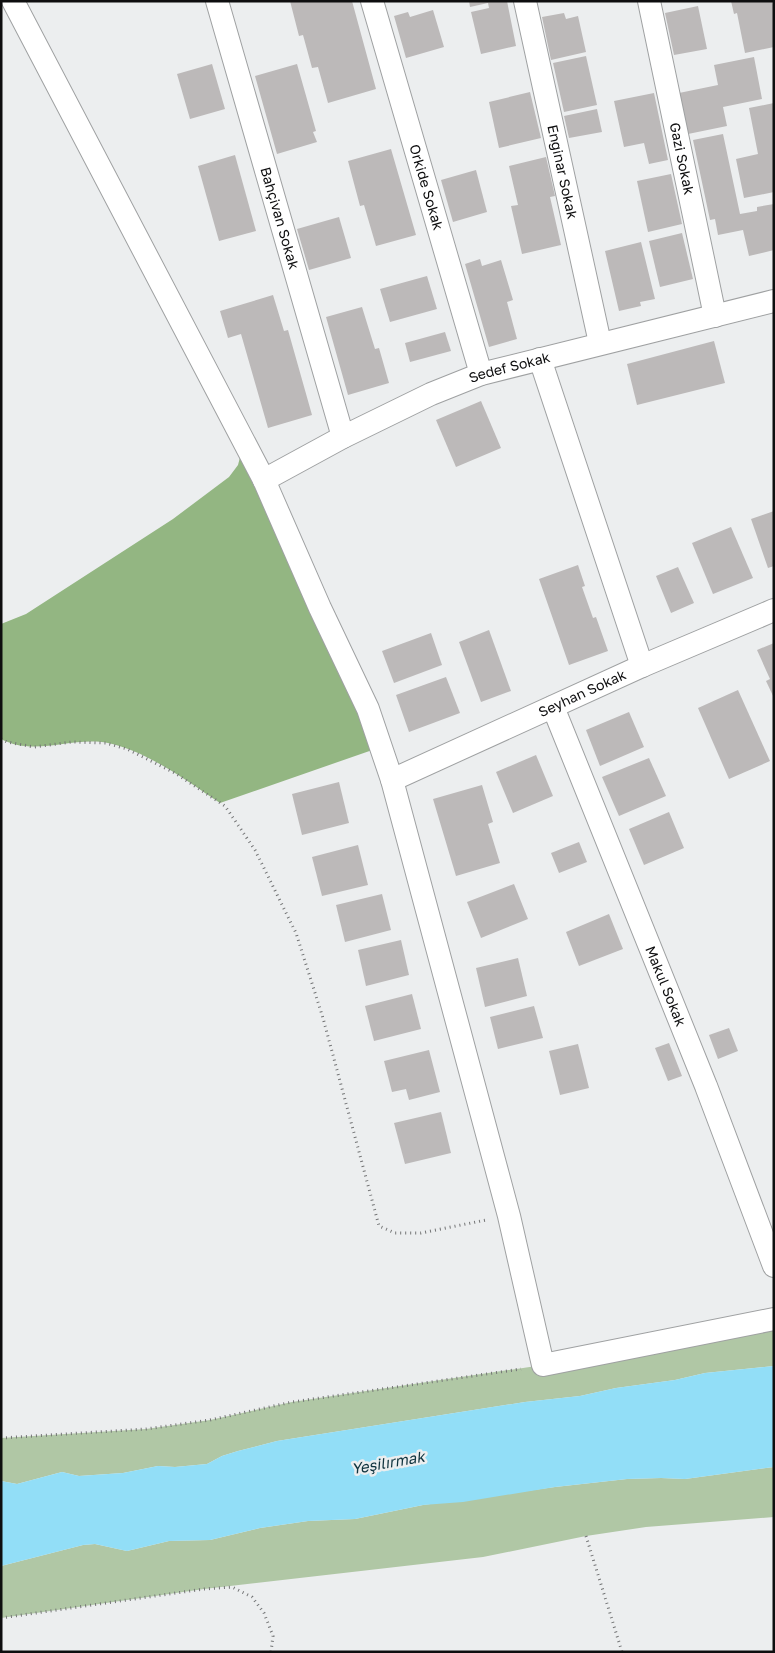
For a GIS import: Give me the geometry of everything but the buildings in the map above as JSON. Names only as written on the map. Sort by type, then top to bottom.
[{"type":"street","points":[[13,1],[264,480],[320,608],[368,709],[392,780],[509,1216],[544,1365],[774,1319]]},
{"type":"street","name":"Bahçivan Sokak","points":[[216,1],[343,437]]},
{"type":"street","name":"Orkide Sokak","points":[[372,1],[481,374]]},
{"type":"street","name":"Enginar Sokak","points":[[525,1],[600,343]]},
{"type":"street","name":"Gazi Sokak","points":[[649,1],[715,316]]},
{"type":"street","name":"Sedef Sokak","points":[[264,480],[343,437],[431,394],[481,374],[774,301]]},
{"type":"street","points":[[540,359],[642,666]]},
{"type":"street","name":"Seyhan Sokak","points":[[392,780],[642,666],[774,610]]},
{"type":"street","name":"Makul Sokak","points":[[553,707],[706,1086],[774,1266]]},
{"type":"path","points":[[1,738],[8,742],[34,747],[72,742],[106,743],[127,748],[175,773],[225,806],[255,850],[296,933],[323,1018],[379,1226],[395,1233],[421,1233],[509,1216]]},
{"type":"path","points":[[1,1438],[146,1429],[210,1420],[292,1402],[544,1365]]},
{"type":"path","points":[[586,1536],[622,1652]]},
{"type":"path","points":[[1,1618],[204,1589],[232,1587],[252,1597],[264,1613],[273,1636],[271,1652]]},
{"type":"green space","points":[[244,442],[381,747],[220,803],[180,776],[152,760],[123,747],[94,742],[27,746],[1,739],[1,624],[26,614],[173,519],[229,477],[238,465]]},
{"type":"green space","points":[[774,1319],[774,1366],[705,1373],[580,1396],[525,1402],[277,1441],[222,1456],[207,1464],[175,1467],[158,1466],[123,1473],[79,1476],[62,1472],[17,1484],[1,1481],[1,1438],[146,1429],[210,1420],[292,1402],[543,1365]]},
{"type":"green space","points":[[774,1467],[774,1517],[646,1527],[586,1536],[483,1557],[204,1589],[1,1618],[1,1566],[83,1545],[95,1544],[127,1551],[169,1541],[210,1540],[260,1528],[308,1521],[355,1519],[423,1505],[555,1487],[627,1479],[685,1479]]},
{"type":"water","name":"Yeşilırmak","points":[[774,1366],[774,1467],[685,1479],[627,1479],[555,1487],[463,1502],[423,1505],[355,1519],[308,1521],[260,1528],[210,1540],[169,1541],[127,1551],[95,1544],[83,1545],[1,1566],[1,1481],[17,1484],[62,1472],[79,1476],[123,1473],[158,1466],[175,1467],[207,1464],[222,1456],[277,1441],[525,1402],[580,1396],[705,1373]]}]
